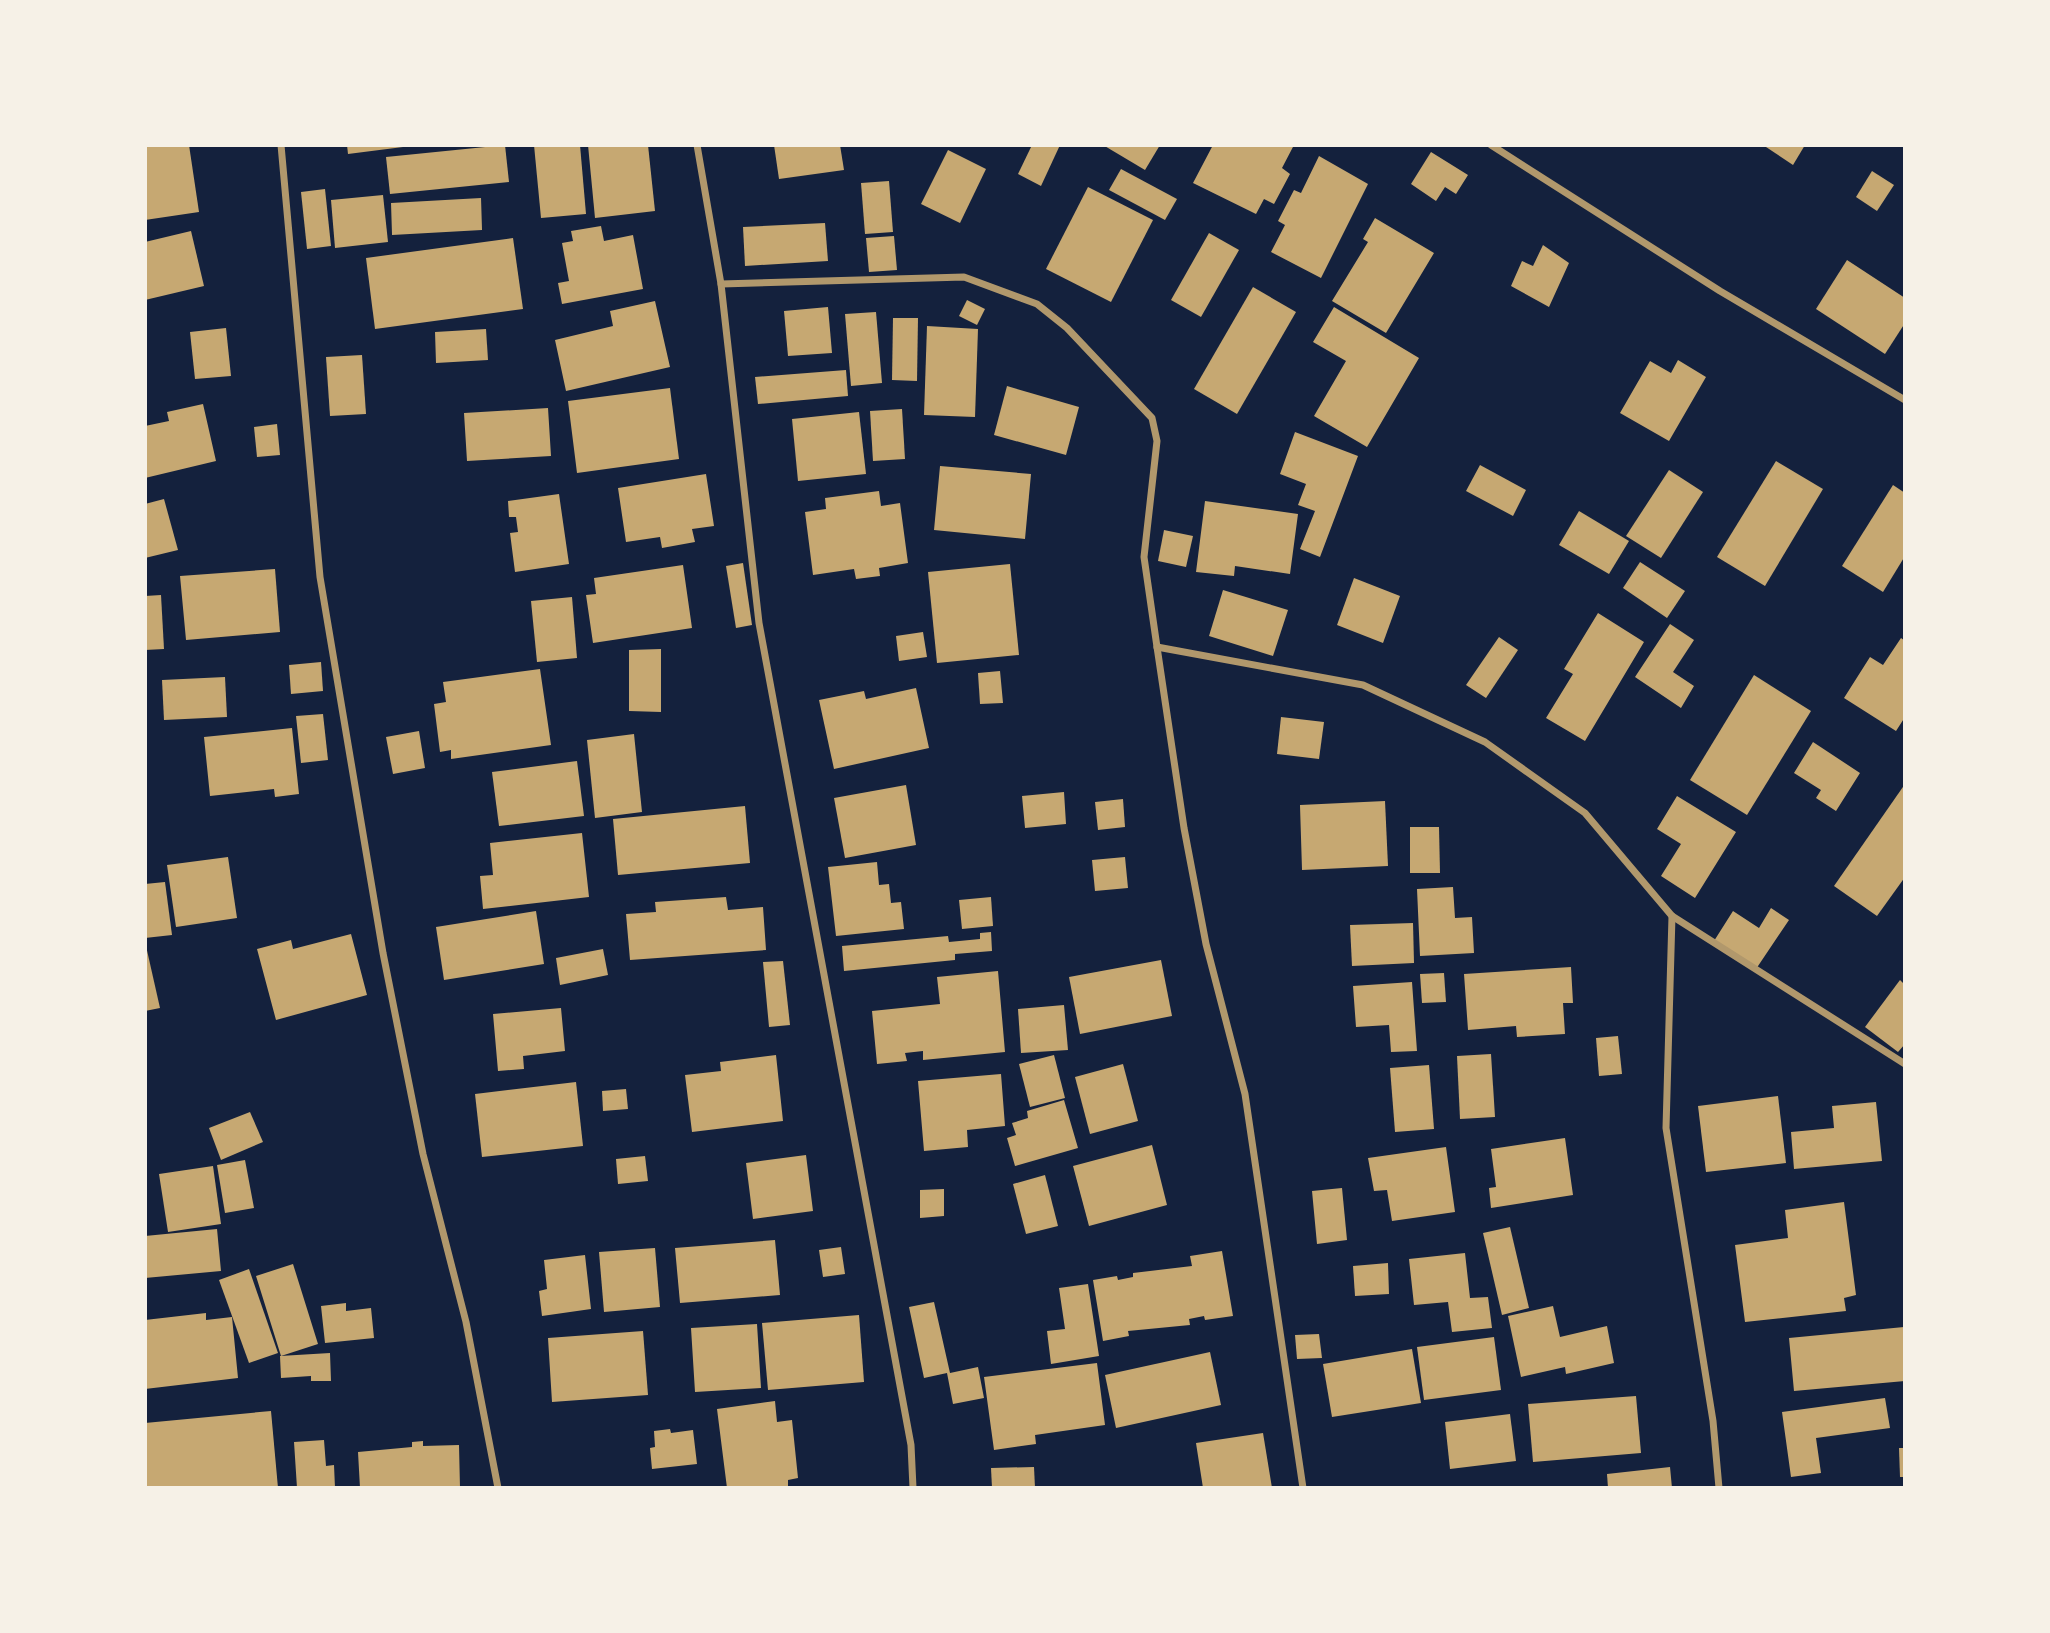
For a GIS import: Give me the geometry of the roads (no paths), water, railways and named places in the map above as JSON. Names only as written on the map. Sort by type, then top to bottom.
[{"type":"street","points":[[281,145],[320,577],[386,966],[423,1154],[466,1322],[498,1488]]},
{"type":"street","points":[[697,145],[721,284],[759,622],[911,1445],[913,1488]]},
{"type":"street","points":[[1491,145],[1720,291],[1905,400]]},
{"type":"street","points":[[721,284],[964,277],[1037,304],[1068,328],[1152,418],[1157,441],[1144,557],[1184,828],[1206,944],[1245,1094],[1303,1488]]},
{"type":"street","points":[[1157,647],[1363,685],[1485,742],[1585,813],[1672,916],[1905,1064]]},
{"type":"street","points":[[1672,916],[1666,1128],[1713,1421],[1719,1488]]}]
